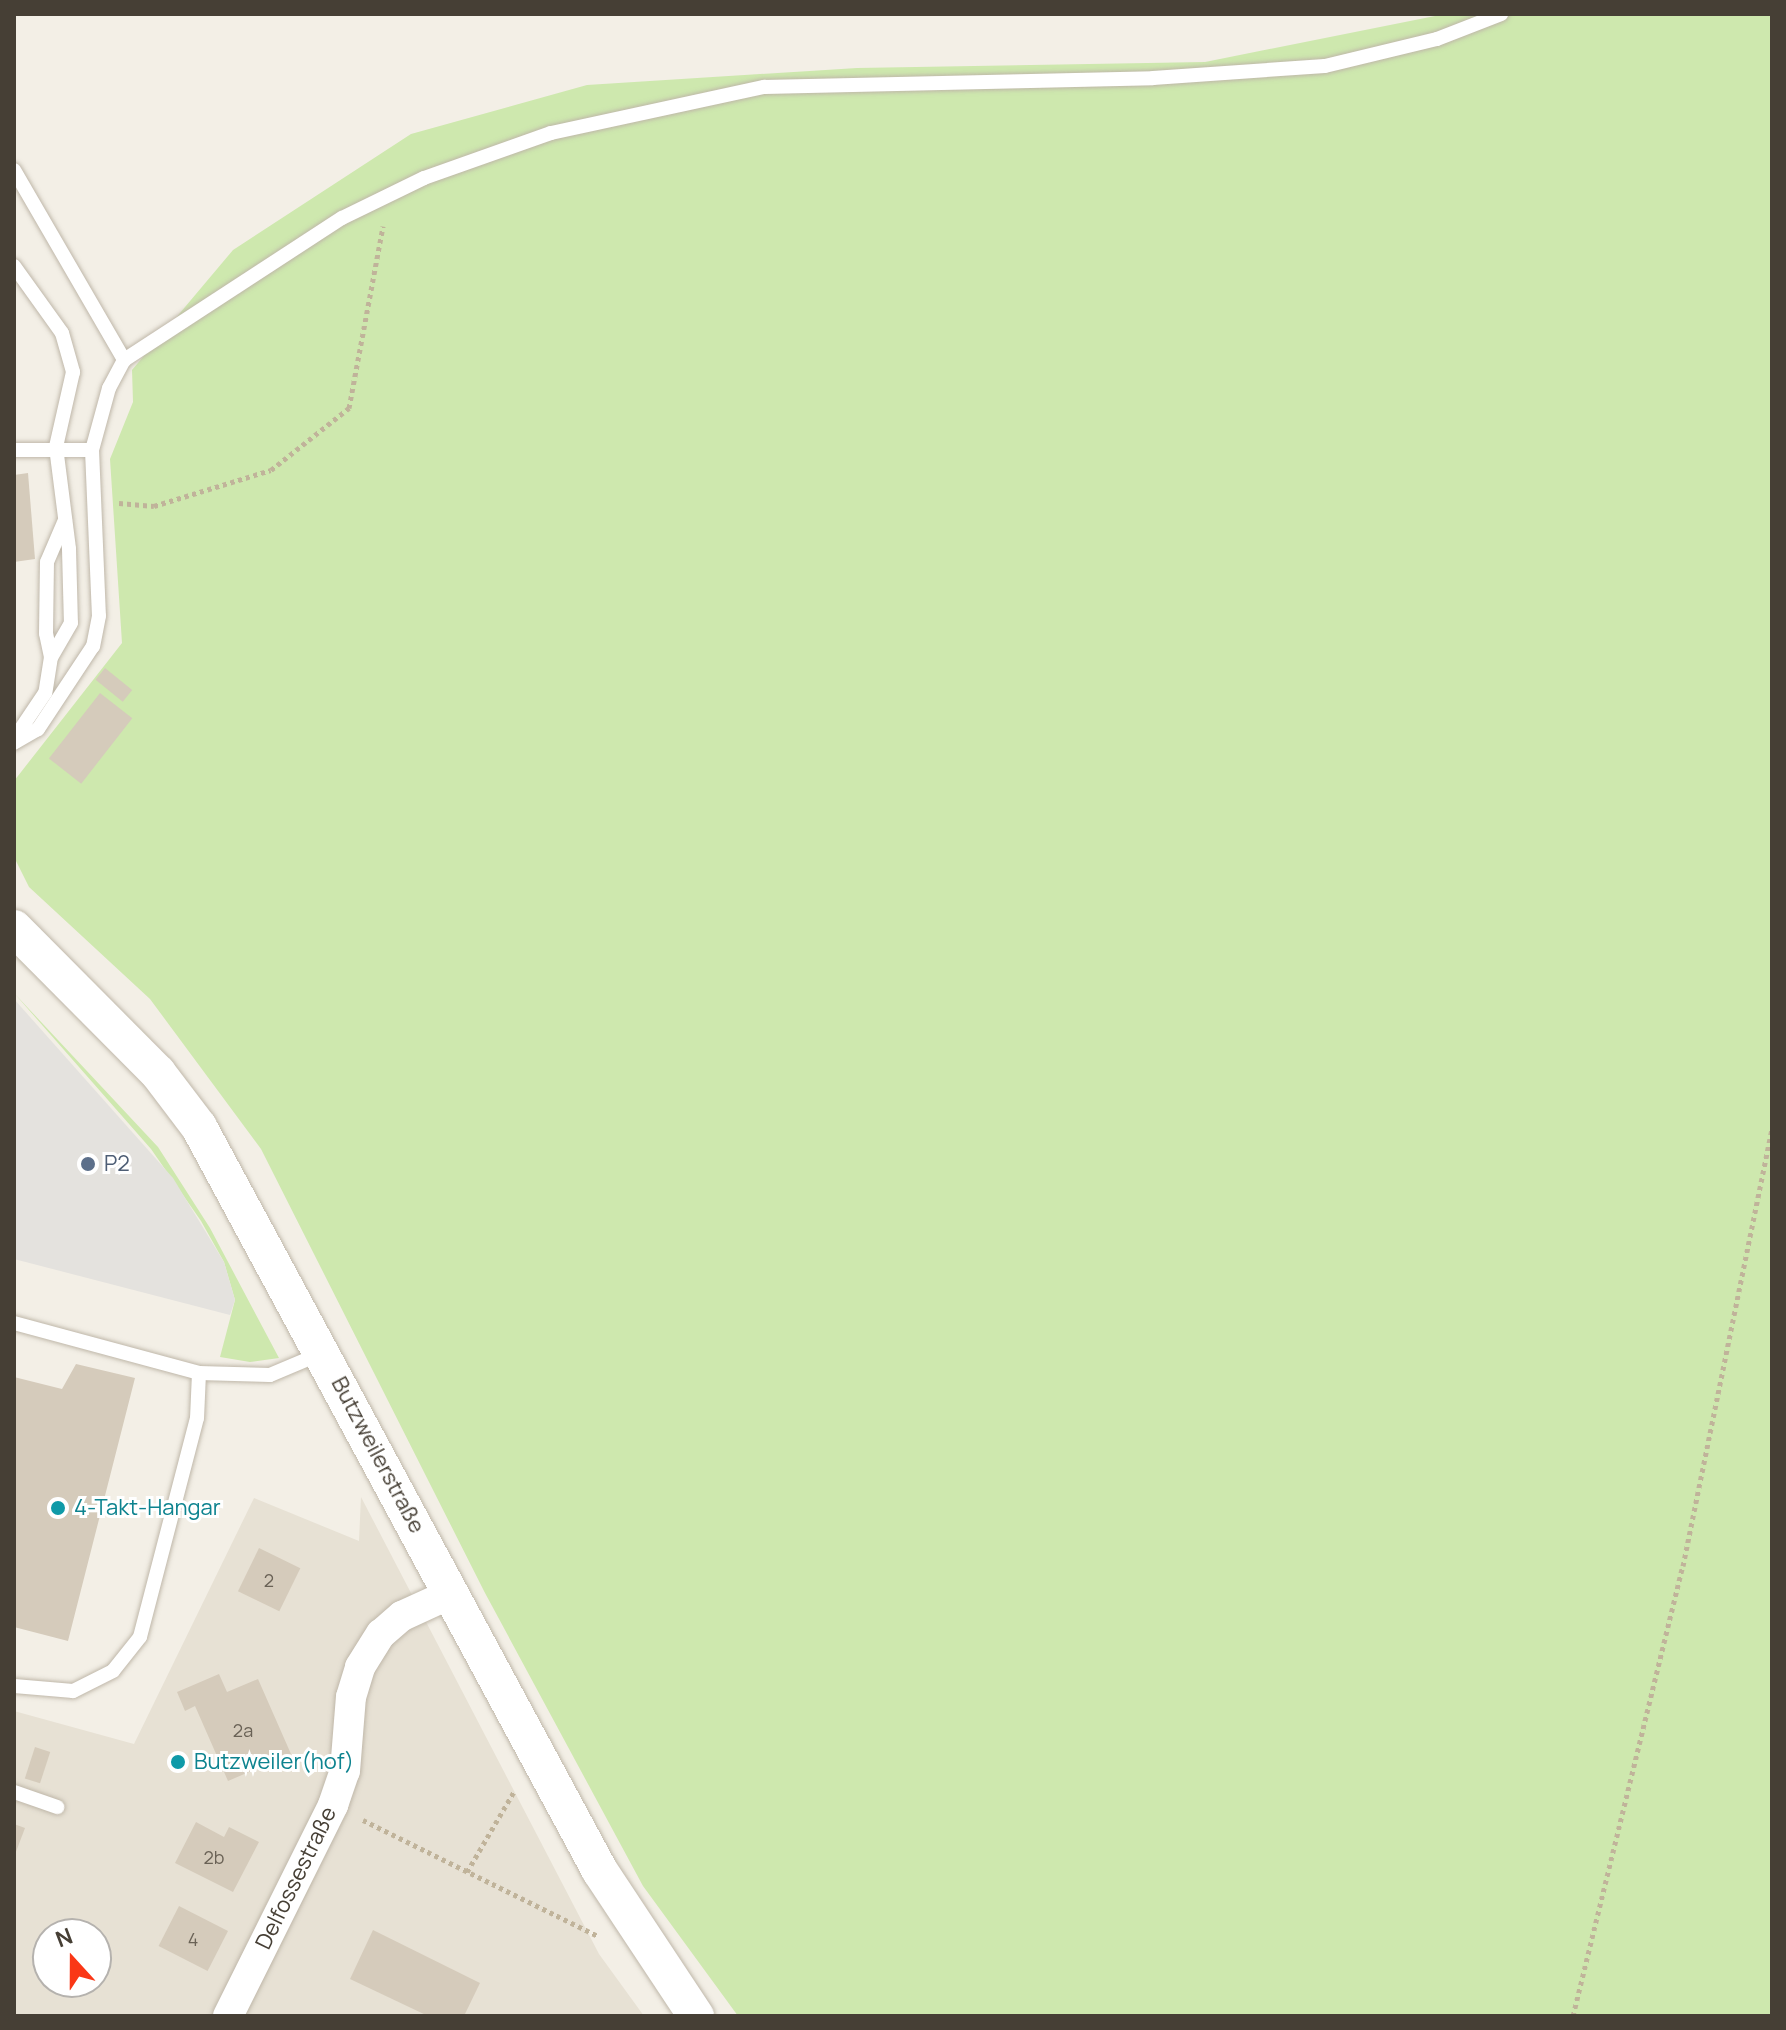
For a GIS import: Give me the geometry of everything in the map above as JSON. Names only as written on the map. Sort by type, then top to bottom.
[{"type":"street","name":"Butzweilerstraße","points":[[14,928],[158,1073],[199,1127],[600,1871],[696,2016]]},
{"type":"street","name":"Delfossestraße","points":[[228,2016],[333,1805],[345,1771],[351,1697],[360,1667],[381,1634],[402,1616],[452,1593]]},
{"type":"lane","points":[[14,741],[38,729],[93,646],[99,616],[92,450],[109,388],[124,360],[342,218],[389,195],[551,133],[764,87],[1153,78],[1325,66],[1437,39],[1501,14]]},
{"type":"lane","points":[[14,170],[124,360]]},
{"type":"lane","points":[[14,266],[62,333],[71,356],[73,372],[56,447],[65,520],[71,623],[51,657],[45,693],[14,741]]},
{"type":"lane","points":[[14,450],[56,447],[92,450]]},
{"type":"lane","points":[[51,657],[46,633],[47,562],[65,520]]},
{"type":"lane","points":[[14,1323],[199,1373],[270,1375],[323,1353]]},
{"type":"lane","points":[[14,1686],[73,1691],[113,1671],[140,1637],[197,1418],[199,1373]]},
{"type":"lane","points":[[14,1792],[57,1807]]},
{"type":"path","points":[[94,501],[154,506],[271,470],[349,408],[389,195]]},
{"type":"path","points":[[1573,2016],[1683,1566],[1772,1127]]},
{"type":"path","points":[[467,1872],[518,1783]]},
{"type":"path","points":[[333,1805],[606,1940]]},
{"type":"shaded area","name":"P2","points":[[14,999],[173,1178],[224,1262],[235,1300],[230,1315],[14,1259]]},
{"type":"shaded area","points":[[361,1497],[599,1954],[644,2016],[14,2016],[14,1711],[134,1744],[254,1498],[359,1541]]},
{"type":"green space","points":[[1445,14],[1772,14],[1772,2016],[738,2016],[643,1886],[485,1593],[261,1149],[150,999],[29,887],[14,857],[14,781],[122,643],[110,459],[133,402],[132,370],[233,250],[411,134],[587,85],[857,68],[1205,62]]},
{"type":"green space","points":[[14,993],[158,1147],[210,1228],[279,1358],[250,1362],[220,1357],[235,1300],[224,1262],[201,1221],[151,1149]]},
{"type":"building","points":[[28,473],[35,559],[14,562],[14,475]]},
{"type":"building","points":[[105,668],[132,690],[123,702],[96,680]]},
{"type":"building","points":[[100,693],[132,718],[81,784],[49,758]]},
{"type":"building","name":"4-Takt-Hangar","points":[[76,1364],[135,1378],[68,1641],[14,1627],[14,1377],[62,1389]]},
{"type":"building","points":[[259,1548],[300,1568],[279,1611],[238,1591]]},
{"type":"building","points":[[219,1674],[227,1692],[258,1679],[291,1754],[228,1781],[195,1706],[185,1711],[177,1692]]},
{"type":"building","points":[[35,1747],[50,1752],[40,1783],[25,1778]]},
{"type":"building","points":[[196,1822],[224,1837],[229,1827],[259,1842],[233,1892],[175,1863]]},
{"type":"building","points":[[14,1824],[25,1828],[14,1857]]},
{"type":"building","points":[[179,1906],[228,1931],[208,1971],[159,1946]]},
{"type":"building","points":[[373,1930],[480,1983],[464,2016],[428,2016],[350,1979]]},
{"type":"place","name":"P2","points":[[88,1164]]},
{"type":"place","name":"4-Takt-Hangar","points":[[58,1508]]},
{"type":"place","name":"Butzweiler(hof)","points":[[178,1762]]}]
